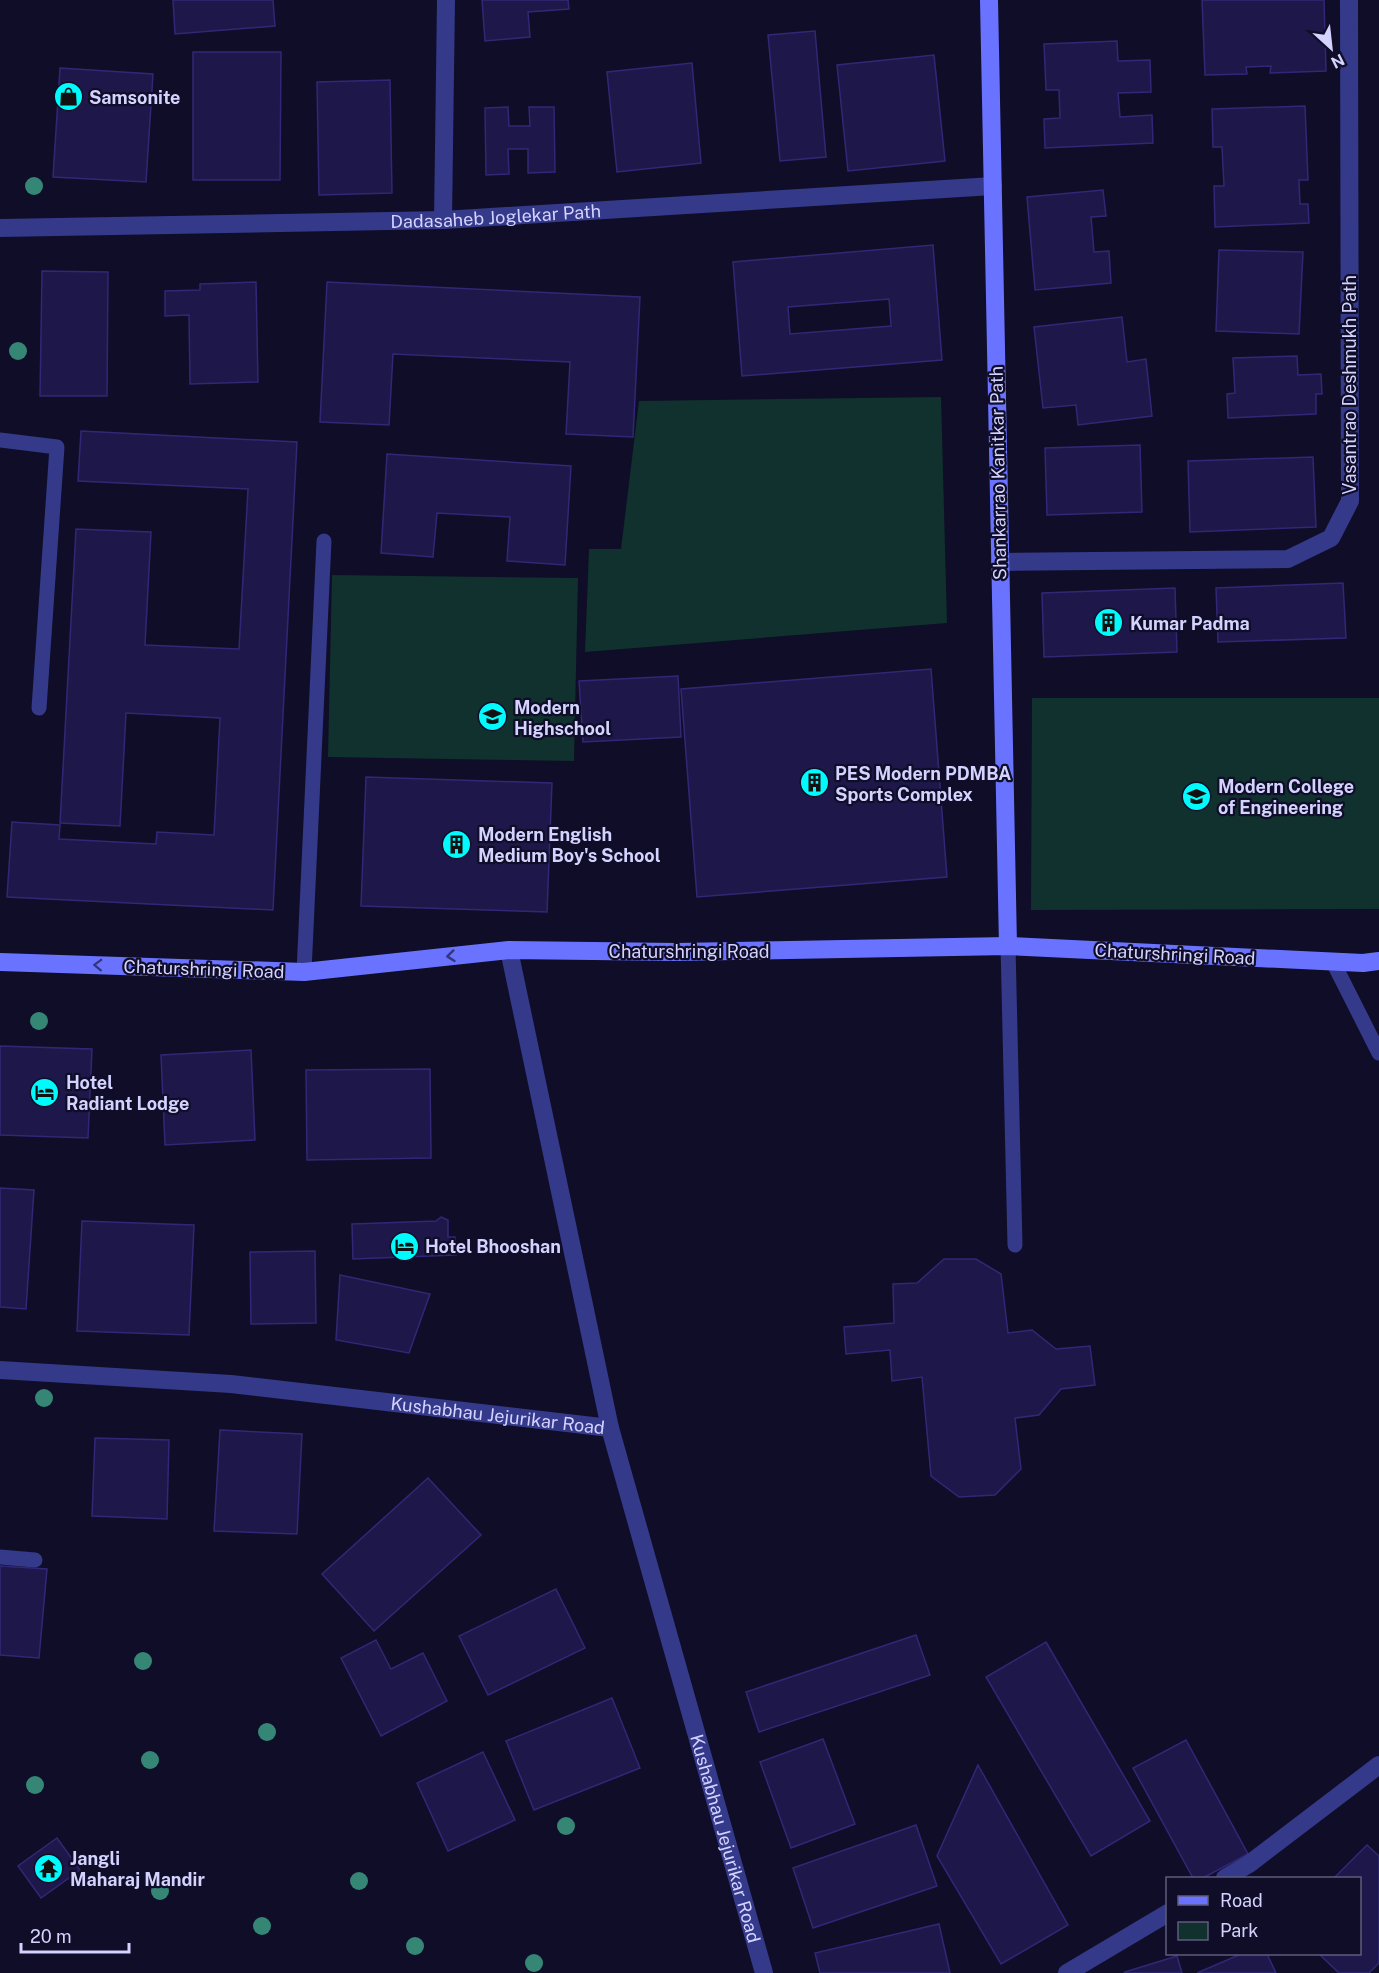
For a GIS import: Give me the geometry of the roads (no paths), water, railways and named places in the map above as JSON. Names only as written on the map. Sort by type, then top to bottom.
[{"type":"street","points":[[444,220],[446,0]]},
{"type":"street","name":"Shankarrao Kanitkar Path","points":[[989,0],[1008,946]]},
{"type":"street","name":"Vasantrao Deshmukh Path","points":[[1000,562],[1288,560],[1330,538],[1350,501],[1349,0]]},
{"type":"street","name":"Dadasaheb Joglekar Path","points":[[0,228],[444,220],[993,186]]},
{"type":"street","name":"Chaturshringi Road","points":[[0,962],[304,972],[509,950],[675,952],[1008,946],[1333,962],[1363,963],[1379,960]]},
{"type":"street","points":[[509,950],[610,1428]]},
{"type":"street","name":"Kushabhau Jejurikar Road","points":[[0,1370],[231,1384],[610,1428],[764,1973]]},
{"type":"street","points":[[1227,1877],[1249,1864],[1379,1765]]},
{"type":"street","points":[[1067,1973],[1166,1914]]},
{"type":"lane","points":[[0,440],[57,447],[39,708]]},
{"type":"lane","points":[[304,972],[324,541]]},
{"type":"lane","points":[[1008,946],[1015,1245]]},
{"type":"lane","points":[[1333,962],[1379,1053]]},
{"type":"lane","points":[[0,1557],[34,1560]]},
{"type":"place","name":"Samsonite","points":[[68,97]]},
{"type":"place","name":"Kumar Padma","points":[[1109,623]]},
{"type":"place","name":"Modern Highschool","points":[[493,717]]},
{"type":"place","name":"PES Modern PDMBA Sports Complex","points":[[814,783]]},
{"type":"place","name":"Modern College of Engineering","points":[[1197,796]]},
{"type":"place","name":"Modern English Medium Boy's School","points":[[457,844]]},
{"type":"place","name":"Hotel Radiant Lodge","points":[[45,1092]]},
{"type":"place","name":"Hotel Bhooshan","points":[[404,1246]]},
{"type":"place","name":"Jangli Maharaj Mandir","points":[[49,1868]]}]
